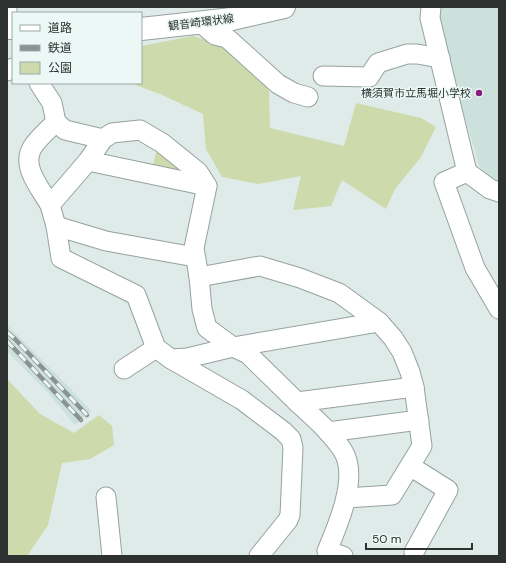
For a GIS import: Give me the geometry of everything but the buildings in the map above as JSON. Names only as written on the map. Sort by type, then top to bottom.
[{"type":"main road","name":"観音崎環状線","points":[[142,30],[201,23],[232,13],[284,7]]},
{"type":"street","points":[[7,7],[7,21]]},
{"type":"street","points":[[431,7],[430,18],[467,172],[490,189],[499,192]]},
{"type":"street","points":[[201,23],[215,35],[226,38],[278,84],[294,93],[308,97]]},
{"type":"street","points":[[323,76],[369,77],[378,64],[407,54],[417,54],[440,58]]},
{"type":"street","points":[[40,84],[52,103],[56,122],[65,130],[103,139]]},
{"type":"street","points":[[56,122],[36,142],[31,150],[29,161],[31,173],[50,204],[56,226],[61,258],[136,295],[163,354],[242,400],[283,431],[291,439],[293,448],[290,515],[288,520],[258,556]]},
{"type":"street","points":[[50,204],[88,161],[103,139],[112,133],[140,130],[162,143],[198,172],[207,186],[194,248],[202,309],[207,328],[234,347],[248,354],[328,432],[344,452],[348,466],[348,486],[346,498],[327,551],[343,556]]},
{"type":"street","points":[[88,161],[207,186]]},
{"type":"street","points":[[467,172],[444,182],[475,268],[499,309]]},
{"type":"street","points":[[56,226],[106,241],[195,257]]},
{"type":"street","points":[[199,277],[260,266],[300,278],[339,293],[379,322],[393,338],[402,352],[410,372],[414,387],[422,446],[392,495],[346,498]]},
{"type":"street","points":[[124,369],[163,354],[187,358],[234,347],[379,322]]},
{"type":"street","points":[[297,402],[414,387]]},
{"type":"street","points":[[328,432],[419,420]]},
{"type":"street","points":[[410,466],[448,490],[414,552]]},
{"type":"street","points":[[106,497],[112,556]]},
{"type":"shaded area","name":"横須賀市立馬堀小学校","points":[[438,7],[499,7],[499,186],[495,184],[479,165],[437,21]]},
{"type":"shaded area","points":[[7,325],[91,411],[75,425],[49,394],[7,351]]},
{"type":"green space","points":[[193,36],[242,51],[269,91],[270,128],[344,146],[356,103],[421,118],[436,127],[421,157],[395,189],[386,209],[342,180],[331,206],[293,210],[301,176],[258,184],[222,177],[206,149],[203,114],[160,94],[133,84],[142,84],[142,46]]},
{"type":"green space","points":[[157,149],[188,175],[151,172]]},
{"type":"green space","points":[[7,379],[40,414],[74,433],[99,415],[112,426],[114,445],[90,459],[62,463],[48,525],[27,556],[7,556]]},
{"type":"railway","points":[[7,332],[87,415]]},
{"type":"railway","points":[[7,341],[81,420]]},
{"type":"place","name":"横須賀市立馬堀小学校","points":[[479,93]]}]
